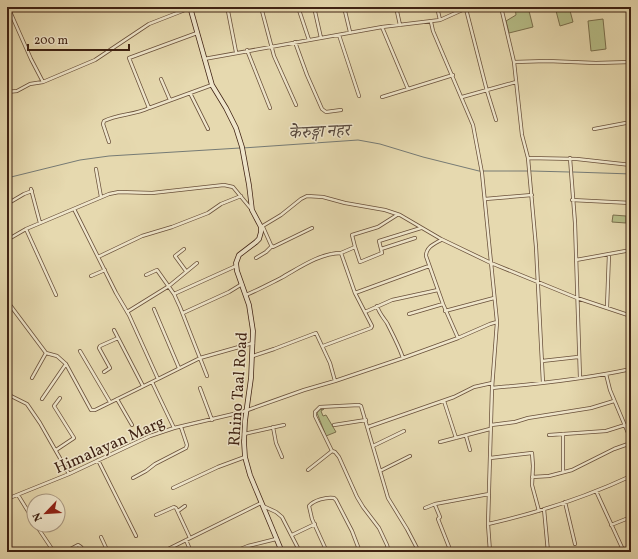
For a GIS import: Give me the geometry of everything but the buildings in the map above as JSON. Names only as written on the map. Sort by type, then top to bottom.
[{"type":"street","points":[[8,7],[43,82]]},
{"type":"street","points":[[7,92],[17,91],[30,84],[43,82],[95,60],[149,24],[190,7],[212,85],[231,117],[242,147],[252,210]]},
{"type":"street","points":[[236,52],[228,11],[238,7]]},
{"type":"street","points":[[261,7],[277,64],[296,105]]},
{"type":"street","points":[[298,7],[309,40]]},
{"type":"street","points":[[314,7],[321,38]]},
{"type":"street","points":[[344,7],[350,32]]},
{"type":"street","points":[[396,7],[400,25]]},
{"type":"street","points":[[437,7],[440,20]]},
{"type":"street","points":[[204,59],[350,32],[431,22],[440,20],[469,7]]},
{"type":"street","points":[[501,7],[514,62],[522,134],[530,169],[536,247],[543,383]]},
{"type":"street","points":[[466,9],[496,120]]},
{"type":"street","points":[[431,22],[443,55],[453,75],[473,125],[482,173],[497,322],[490,429],[488,524],[490,552]]},
{"type":"street","points":[[382,27],[408,89]]},
{"type":"street","points":[[149,108],[130,58],[197,33]]},
{"type":"street","points":[[339,34],[359,96]]},
{"type":"street","points":[[295,42],[307,75],[322,109],[326,112],[341,110]]},
{"type":"street","points":[[248,50],[270,108]]},
{"type":"street","points":[[514,62],[547,60],[596,63],[631,62]]},
{"type":"street","points":[[382,97],[453,75]]},
{"type":"street","points":[[162,80],[170,100]]},
{"type":"street","points":[[462,97],[516,82]]},
{"type":"street","points":[[109,142],[103,124],[104,121],[121,115],[140,112],[212,85]]},
{"type":"street","points":[[190,93],[208,129]]},
{"type":"street","points":[[594,129],[631,122]]},
{"type":"street","points":[[528,158],[570,158],[631,165]]},
{"type":"street","points":[[570,158],[576,260],[578,357],[580,378]]},
{"type":"street","points":[[96,169],[102,197]]},
{"type":"street","points":[[7,240],[26,229],[102,197],[119,192],[152,193],[224,185],[233,187],[241,196],[252,210],[272,246]]},
{"type":"street","points":[[7,204],[31,190],[40,224]]},
{"type":"street","points":[[485,200],[532,195]]},
{"type":"street","points":[[98,257],[142,236],[172,227],[241,196]]},
{"type":"street","points":[[174,294],[236,266],[236,260],[239,255],[259,239],[262,227],[285,212],[301,199],[310,196],[323,197],[398,214],[441,240],[491,263],[577,298],[631,316]]},
{"type":"street","points":[[572,200],[631,204],[628,228],[631,243]]},
{"type":"street","points":[[74,209],[127,312],[158,378]]},
{"type":"street","points":[[398,214],[378,227],[352,235],[360,262],[382,253],[380,242],[421,228]]},
{"type":"street","points":[[256,258],[272,246],[312,228]]},
{"type":"street","points":[[26,229],[56,295]]},
{"type":"street","points":[[381,249],[415,238]]},
{"type":"street","points":[[441,240],[429,247],[426,251],[426,256],[443,304],[458,338]]},
{"type":"street","points":[[246,295],[321,257],[333,253],[341,253],[355,248]]},
{"type":"street","points":[[184,249],[175,256],[186,271]]},
{"type":"street","points":[[576,260],[631,250]]},
{"type":"street","points":[[323,346],[371,328],[372,326],[355,293],[341,253]]},
{"type":"street","points":[[607,307],[609,254]]},
{"type":"street","points":[[127,312],[169,286],[196,263]]},
{"type":"street","name":"Rhino Taal Road","points":[[236,266],[246,295],[252,322],[253,356],[244,435],[245,457],[250,475],[282,552]]},
{"type":"street","points":[[355,293],[429,266]]},
{"type":"street","points":[[91,276],[105,270]]},
{"type":"street","points":[[146,275],[157,270],[174,294],[183,313],[207,376]]},
{"type":"street","points":[[183,313],[229,292],[242,284]]},
{"type":"street","points":[[365,312],[392,300],[438,290]]},
{"type":"street","points":[[446,311],[494,298]]},
{"type":"street","points":[[7,301],[46,353],[57,356],[66,364],[91,410],[96,410],[200,358],[253,344]]},
{"type":"street","points":[[409,314],[443,304]]},
{"type":"street","points":[[377,306],[396,340],[403,358]]},
{"type":"street","points":[[154,309],[179,368]]},
{"type":"street","name":"Himalayan Marg","points":[[7,499],[69,474],[136,441],[174,428],[212,420],[246,410],[304,390],[336,381],[458,338],[497,322]]},
{"type":"street","points":[[114,330],[143,386]]},
{"type":"street","points":[[253,356],[316,332],[336,381]]},
{"type":"street","points":[[104,372],[110,368],[99,348],[100,346],[118,338]]},
{"type":"street","points":[[80,351],[110,402]]},
{"type":"street","points":[[32,378],[46,353]]},
{"type":"street","points":[[542,361],[578,357]]},
{"type":"street","points":[[42,399],[66,364]]},
{"type":"street","points":[[492,388],[580,378],[631,368]]},
{"type":"street","points":[[532,477],[578,468],[614,449],[631,442],[614,401],[606,374]]},
{"type":"street","points":[[152,382],[174,428]]},
{"type":"street","points":[[368,427],[444,401],[474,387],[492,383]]},
{"type":"street","points":[[200,388],[212,420]]},
{"type":"street","points":[[7,394],[27,404],[40,423],[69,474]]},
{"type":"street","points":[[56,450],[74,438],[54,406],[60,398]]},
{"type":"street","points":[[117,399],[132,425]]},
{"type":"street","points":[[444,401],[456,438]]},
{"type":"street","points":[[491,425],[591,408],[614,401]]},
{"type":"street","points":[[389,552],[379,528],[357,497],[339,457],[332,451],[315,416],[316,409],[327,406],[359,404],[366,420],[388,498],[419,552]]},
{"type":"street","points":[[334,425],[366,420]]},
{"type":"street","points":[[244,435],[284,425]]},
{"type":"street","points":[[549,435],[606,431],[625,425]]},
{"type":"street","points":[[133,478],[155,464],[186,448],[187,445],[181,427]]},
{"type":"street","points":[[273,427],[276,443],[282,457]]},
{"type":"street","points":[[440,442],[490,429]]},
{"type":"street","points":[[373,446],[404,431]]},
{"type":"street","points":[[563,434],[563,472]]},
{"type":"street","points":[[466,436],[470,450]]},
{"type":"street","points":[[308,470],[332,451]]},
{"type":"street","points":[[490,458],[532,454],[532,485],[539,511]]},
{"type":"street","points":[[380,471],[410,456]]},
{"type":"street","points":[[173,488],[224,464],[245,457]]},
{"type":"street","points":[[98,460],[136,536]]},
{"type":"street","points":[[488,524],[539,511],[596,491],[630,476],[631,485]]},
{"type":"street","points":[[596,491],[624,552]]},
{"type":"street","points":[[425,508],[435,504],[489,494]]},
{"type":"street","points":[[18,495],[26,508]]},
{"type":"street","points":[[327,552],[310,512],[310,504],[320,500],[334,498],[352,531],[360,552]]},
{"type":"street","points":[[565,502],[575,544]]},
{"type":"street","points":[[164,552],[262,504],[282,517],[300,552]]},
{"type":"street","points":[[435,504],[440,517],[438,519],[451,552]]},
{"type":"street","points":[[178,511],[185,506]]},
{"type":"street","points":[[156,515],[174,507],[176,508],[190,538]]},
{"type":"street","points":[[544,509],[548,552]]},
{"type":"street","points":[[612,525],[631,517]]},
{"type":"street","points":[[292,535],[315,524]]},
{"type":"street","points":[[41,533],[54,552]]},
{"type":"street","points":[[101,537],[108,552]]},
{"type":"street","points":[[232,552],[248,546],[277,539]]},
{"type":"street","points":[[186,540],[191,552]]},
{"type":"street","points":[[7,544],[11,552]]},
{"type":"street","points":[[65,552],[78,545],[84,552]]},
{"type":"street","points":[[248,546],[250,552]]},
{"type":"green space","points":[[515,7],[528,7],[533,27],[509,33],[506,21],[516,15]]},
{"type":"green space","points":[[555,7],[569,7],[573,22],[560,26]]},
{"type":"green space","points":[[603,19],[606,49],[591,51],[588,21]]},
{"type":"green space","points":[[613,215],[626,216],[626,223],[612,222]]},
{"type":"green space","points":[[324,409],[321,411],[323,416],[326,415],[336,432],[326,436],[317,413],[319,410]]},
{"type":"waterway","name":"केेरुङ्गा नहर","points":[[243,148],[358,140],[380,144],[423,157],[479,171],[527,171]]},
{"type":"waterway","name":"केेरुङ्गा नहर","points":[[7,178],[80,160],[109,156],[240,148]]},
{"type":"waterway","name":"केेरुङ्गा नहर","points":[[531,171],[569,172]]},
{"type":"waterway","name":"केेरुङ्गा नहर","points":[[573,172],[631,174]]}]
